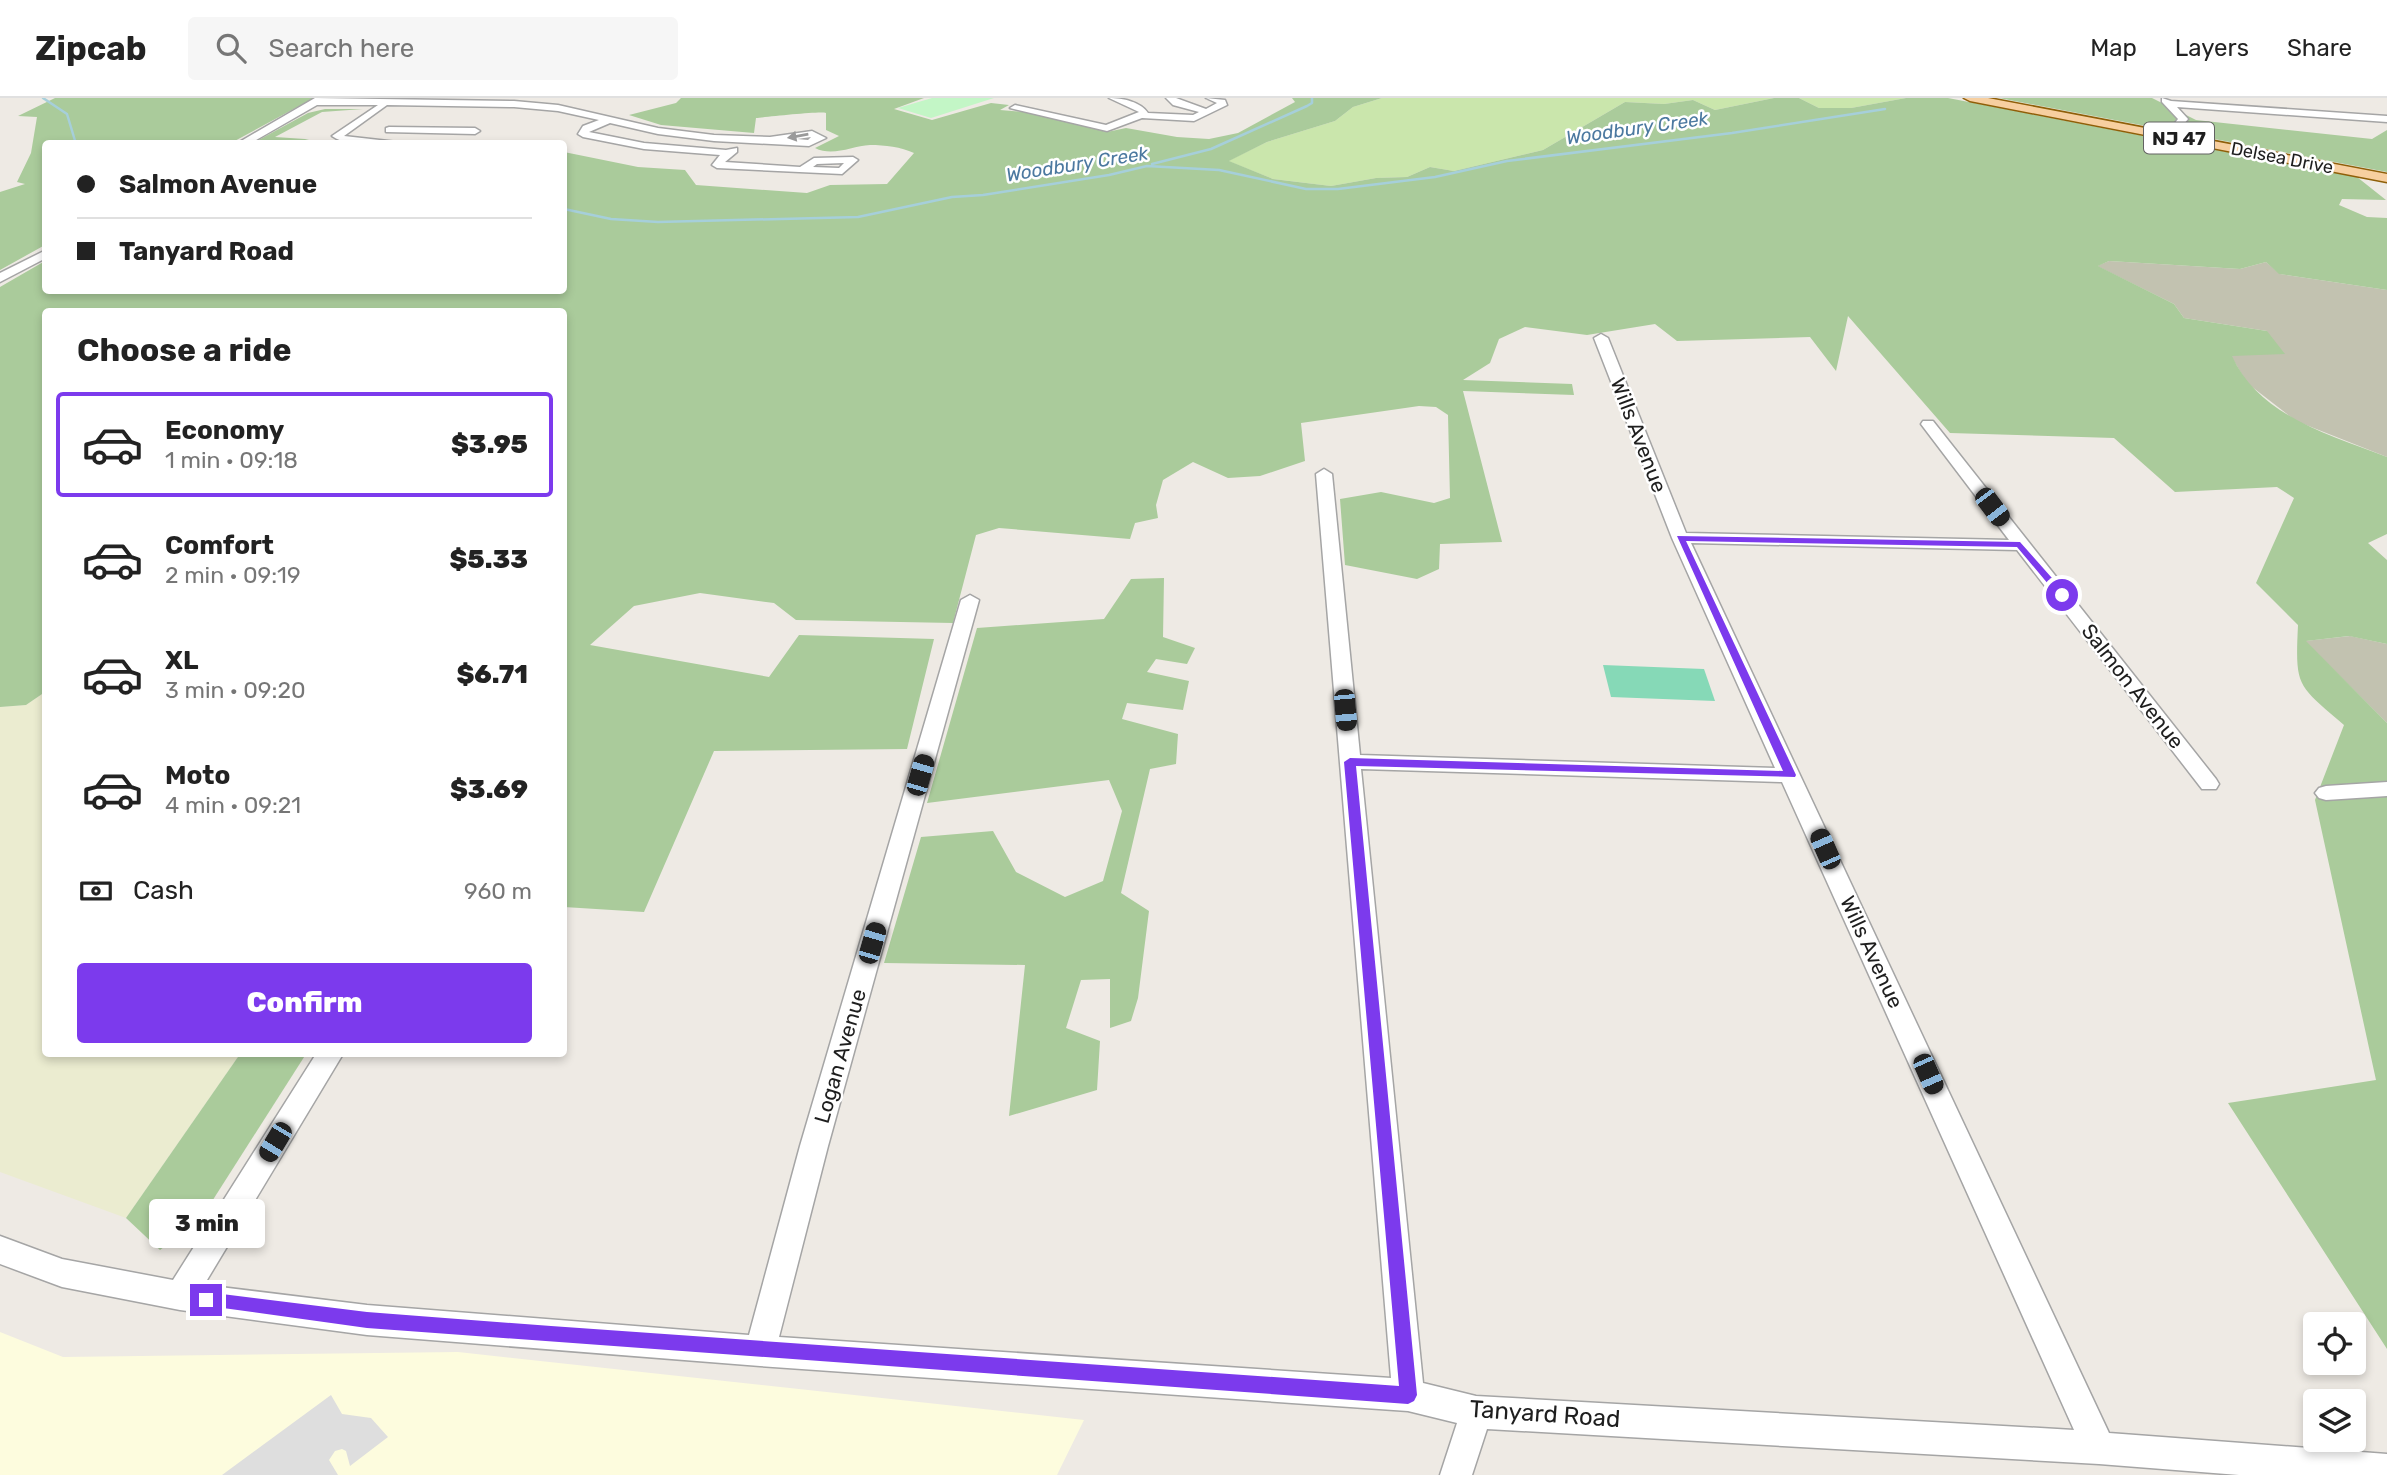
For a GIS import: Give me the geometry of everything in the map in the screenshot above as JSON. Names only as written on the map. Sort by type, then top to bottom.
[{"type":"main road","name":"Delsea Drive","points":[[1970,98],[2387,178]]},
{"type":"street","points":[[497,116],[523,98]]},
{"type":"street","points":[[1114,98],[1142,110],[1144,112],[1141,115]]},
{"type":"street","points":[[1171,98],[1176,103],[1209,113]]},
{"type":"street","points":[[1014,108],[1029,104],[1107,128],[1141,115],[1187,118],[1209,113],[1223,105],[1211,98]]},
{"type":"street","points":[[2160,134],[2174,130],[2183,119],[2167,101]]},
{"type":"street","points":[[2167,101],[2387,119]]},
{"type":"street","points":[[315,102],[383,106],[511,106]]},
{"type":"street","points":[[248,140],[315,102],[511,106],[584,114],[658,131],[746,141],[770,140]]},
{"type":"street","points":[[357,140],[337,136],[383,106]]},
{"type":"street","points":[[609,120],[586,128],[583,134],[644,146],[728,153]]},
{"type":"street","points":[[452,140],[465,138],[486,123]]},
{"type":"street","points":[[349,129],[475,131]]},
{"type":"street","points":[[746,141],[728,153],[718,165],[802,170]]},
{"type":"street","points":[[0,278],[42,255]]},
{"type":"street","name":"Wills Avenue","points":[[1601,338],[1680,538],[2099,1448]]},
{"type":"street","name":"Salmon Avenue","points":[[1928,424],[2209,784]]},
{"type":"street","points":[[1324,474],[1408,1395]]},
{"type":"street","points":[[1680,538],[2020,545]]},
{"type":"street","name":"Logan Avenue","points":[[760,1351],[814,1146],[971,600]]},
{"type":"street","points":[[1350,762],[1791,775]]},
{"type":"street","points":[[2326,793],[2387,789]]},
{"type":"street","points":[[180,1296],[328,1057]]},
{"type":"street","name":"Tanyard Road","points":[[0,1250],[62,1273],[180,1296],[367,1320],[760,1351],[1408,1395],[1476,1412],[2099,1448],[2387,1470]]},
{"type":"street","points":[[1456,1475],[1476,1412]]},
{"type":"shaded area","points":[[2109,261],[2240,269],[2266,262],[2280,274],[2387,290],[2387,457],[2296,421],[2247,383],[2231,356],[2267,331],[2184,318],[2174,304],[2097,266]]},
{"type":"shaded area","points":[[2350,636],[2387,644],[2387,723],[2305,641]]},
{"type":"shaded area","points":[[42,694],[42,1057],[238,1057],[126,1218],[0,1172],[0,707],[26,705]]},
{"type":"shaded area","points":[[0,1332],[63,1357],[458,1352],[1084,1420],[1057,1475],[0,1475]]},
{"type":"shaded area","points":[[331,1395],[342,1414],[371,1418],[388,1437],[350,1466],[346,1451],[335,1451],[329,1460],[338,1475],[222,1475]]},
{"type":"green space","points":[[55,98],[314,98],[237,140],[42,140],[42,247],[0,270],[0,192],[25,184],[17,182],[31,153],[37,117],[18,116]]},
{"type":"green space","points":[[681,98],[924,98],[894,109],[932,120],[991,103],[1009,105],[1000,110],[1025,112],[1107,132],[1126,128],[1177,137],[1209,139],[1238,133],[1295,102],[1292,98],[1382,98],[1353,107],[1335,121],[1267,142],[1229,161],[1273,179],[1331,186],[1376,178],[1407,177],[1430,167],[1454,171],[1543,150],[1625,102],[1664,104],[1693,100],[1715,110],[1774,98],[1799,98],[1819,108],[1851,108],[1906,98],[1948,98],[2357,177],[2386,200],[2342,199],[2339,205],[2367,217],[2387,218],[2387,290],[2279,274],[2266,262],[2240,269],[2109,261],[2098,266],[2174,304],[2184,318],[2267,331],[2285,354],[2232,356],[2244,377],[2260,394],[2298,421],[2387,457],[2387,534],[2368,543],[2387,560],[2387,644],[2349,636],[2306,641],[2387,723],[2387,1349],[2366,1317],[2366,1312],[2363,1312],[2228,1103],[2376,1080],[2315,800],[2344,725],[2308,692],[2302,683],[2297,661],[2298,625],[2256,583],[2294,498],[2277,487],[2175,492],[2114,438],[1950,433],[1848,316],[1836,371],[1810,337],[1677,341],[1655,324],[1587,335],[1525,327],[1499,339],[1490,363],[1463,380],[1572,384],[1574,395],[1463,391],[1502,542],[1440,544],[1439,569],[1417,579],[1345,565],[1340,499],[1381,492],[1434,503],[1450,498],[1448,415],[1436,407],[1419,406],[1301,423],[1305,461],[1260,476],[1228,478],[1193,462],[1163,480],[1156,505],[1158,518],[1135,523],[1130,539],[999,528],[976,535],[953,623],[796,620],[774,603],[700,593],[634,606],[590,645],[769,677],[799,635],[934,639],[907,749],[714,751],[644,912],[567,907],[567,308],[42,308],[42,694],[26,705],[0,707],[0,287],[42,263],[42,294],[567,294],[567,153],[638,167],[685,170],[696,185],[807,193],[830,185],[887,184],[914,153],[876,145],[836,151],[815,148],[839,136],[826,130],[826,113],[756,118],[754,133],[661,125],[629,115],[676,103]]},
{"type":"green space","points":[[932,98],[994,98],[931,118],[898,108]]},
{"type":"green space","points":[[1382,98],[1774,98],[1715,110],[1693,100],[1664,104],[1625,102],[1543,150],[1454,171],[1430,167],[1407,177],[1376,178],[1331,186],[1273,179],[1228,161],[1267,142],[1335,121],[1353,107]]},
{"type":"green space","points":[[1799,98],[1906,98],[1851,108],[1819,108]]},
{"type":"green space","points":[[1999,98],[2152,98],[2196,120],[2372,139],[2387,130],[2387,172]]},
{"type":"green space","points":[[325,109],[363,109],[322,112],[275,137],[309,140],[258,140],[308,113]]},
{"type":"green space","points":[[1164,578],[1163,637],[1195,648],[1187,664],[1156,659],[1147,672],[1189,681],[1183,710],[1127,703],[1122,719],[1178,734],[1176,764],[1150,769],[1121,893],[1149,911],[1138,998],[1131,1021],[1110,1028],[1110,979],[1081,980],[1066,1028],[1100,1041],[1097,1090],[1009,1116],[1025,965],[884,963],[921,837],[993,831],[1016,872],[1065,897],[1103,881],[1122,811],[1109,780],[927,803],[977,628],[1104,619],[1131,579]]},
{"type":"green space","points":[[1603,665],[1704,669],[1715,701],[1611,697]]},
{"type":"green space","points":[[238,1057],[304,1057],[202,1217],[160,1250],[126,1218]]},
{"type":"waterway","name":"Woodbury Creek","points":[[43,98],[67,114],[75,140]]},
{"type":"waterway","points":[[1152,164],[1211,149],[1307,106],[1312,103],[1312,98]]},
{"type":"waterway","name":"Woodbury Creek","points":[[567,210],[611,219],[658,222],[858,217],[952,197],[983,195],[1109,175],[1147,166],[1219,170],[1306,189],[1338,189],[1435,177],[1507,161],[1732,133],[1885,109]]},
{"type":"route","points":[[206,1300],[367,1320],[787,1353],[1408,1395],[1350,762],[1791,775],[1680,538],[2020,545],[2062,595]]}]
